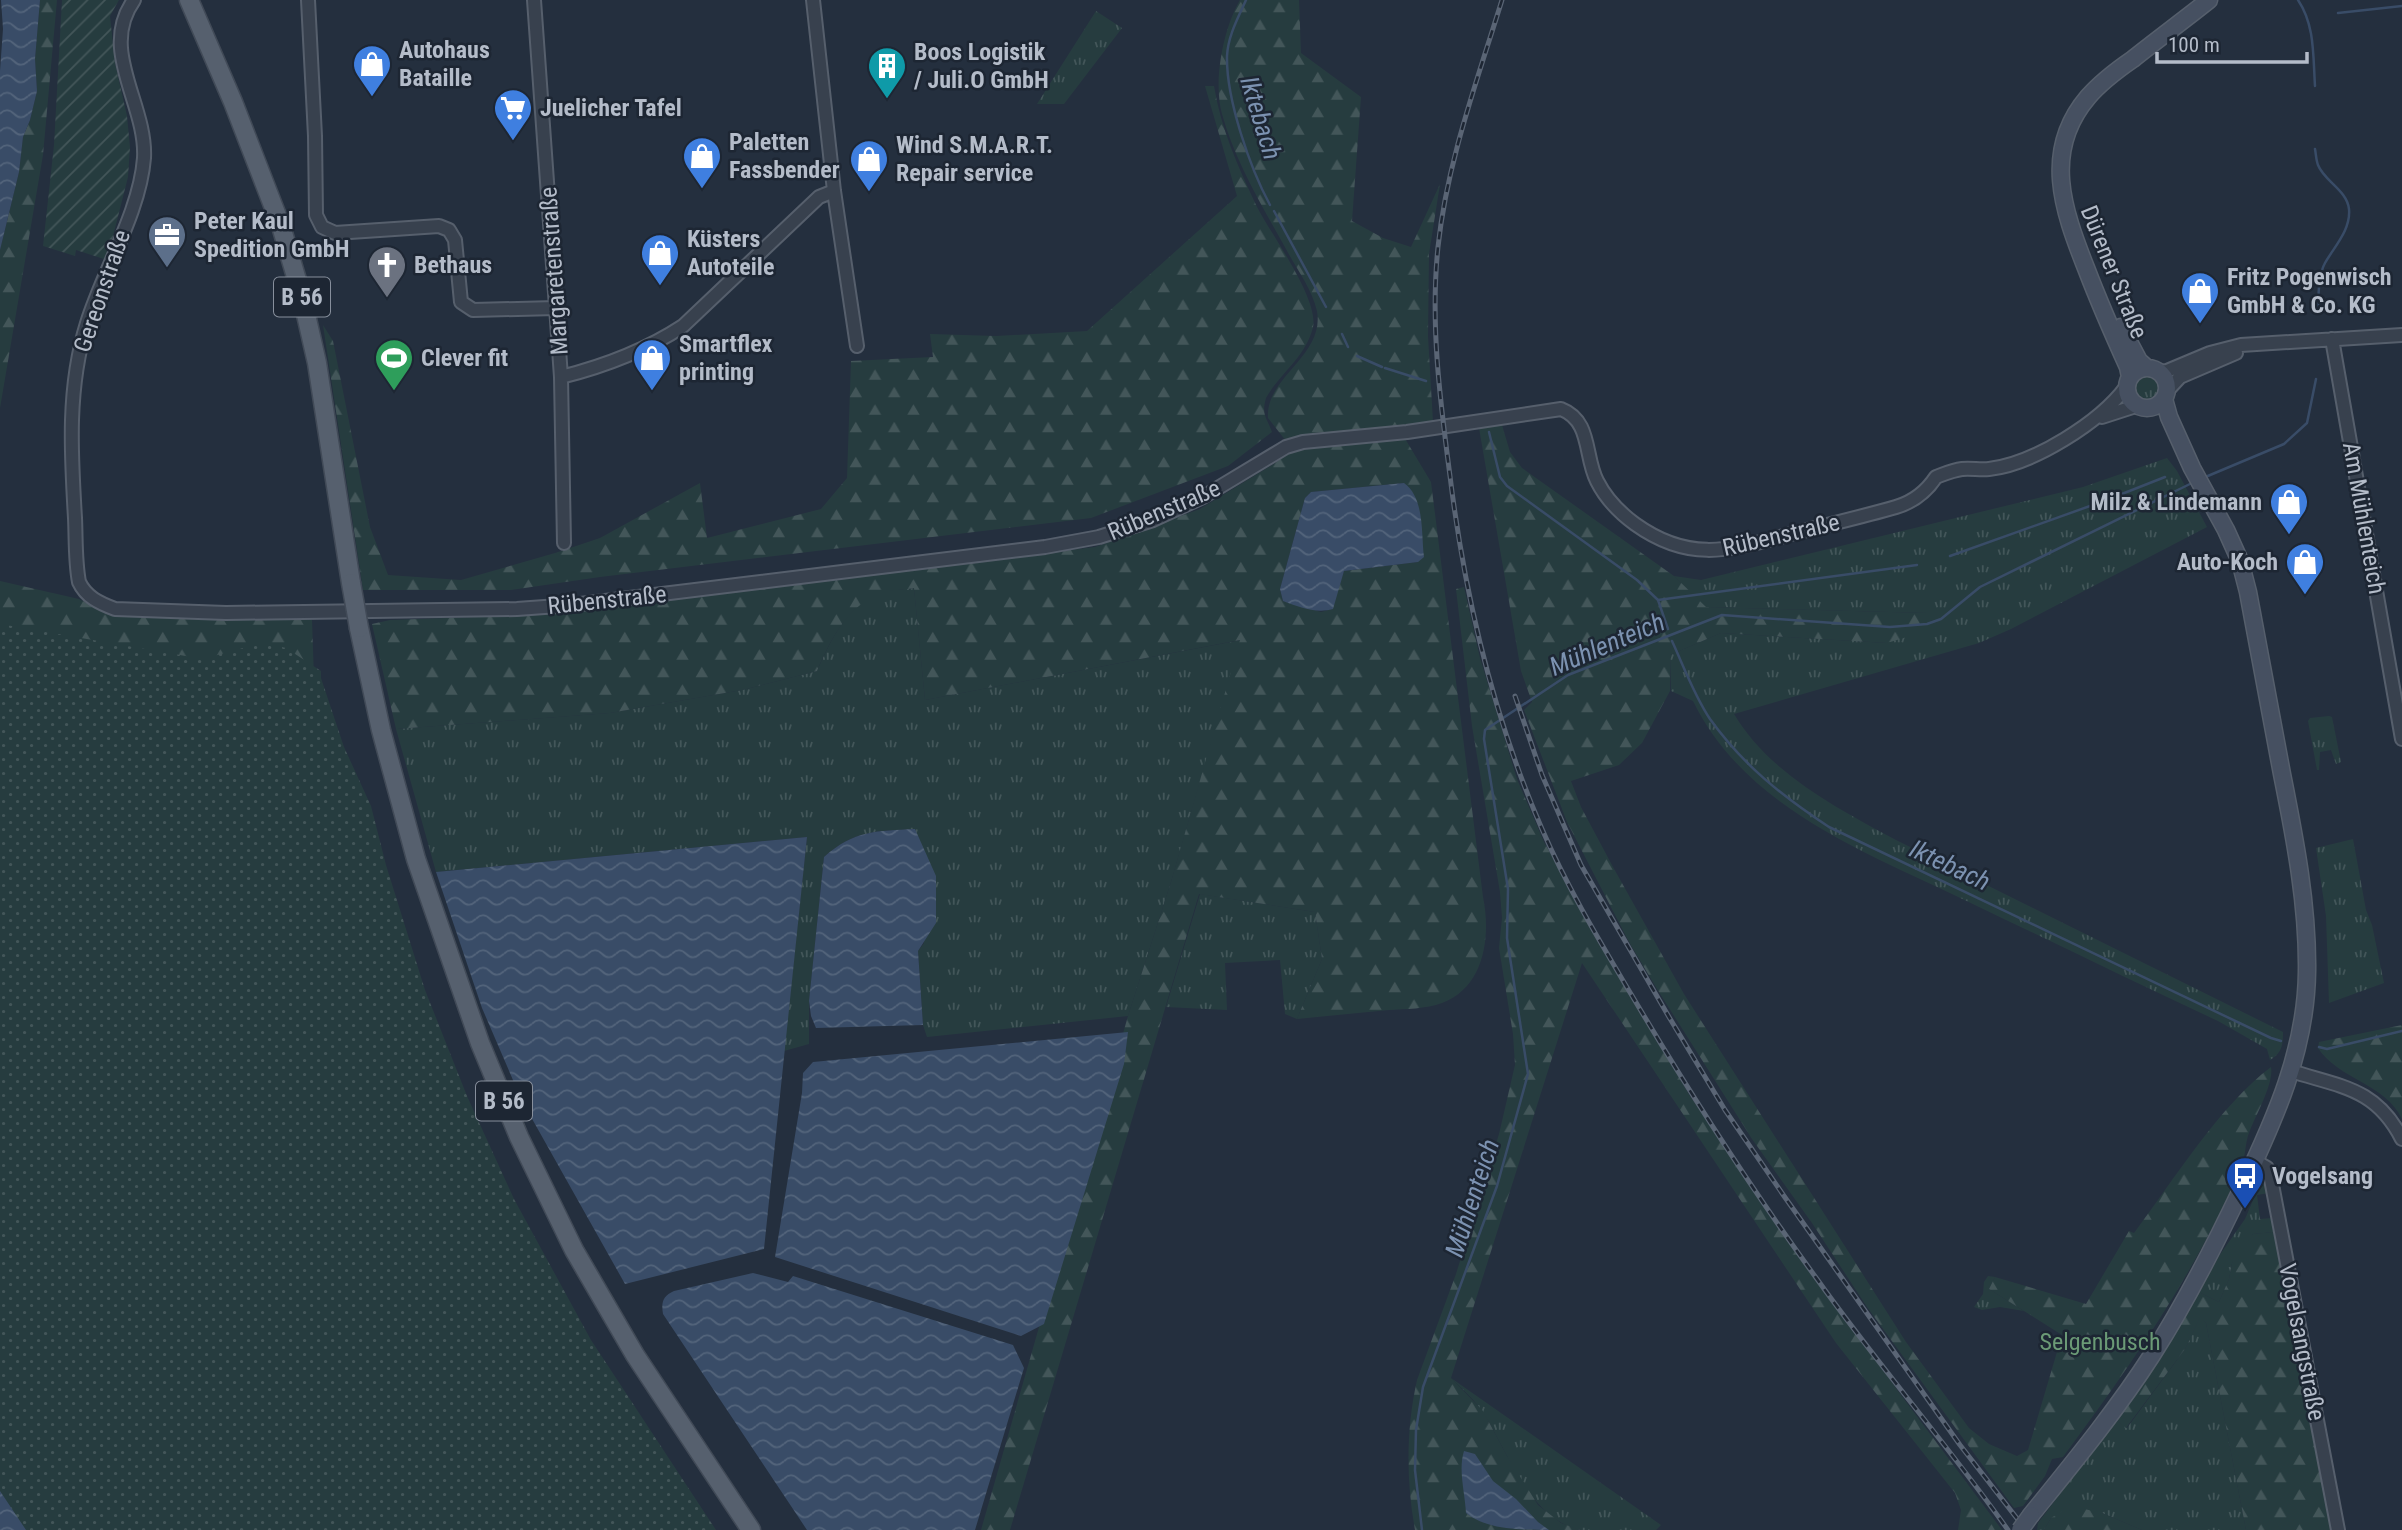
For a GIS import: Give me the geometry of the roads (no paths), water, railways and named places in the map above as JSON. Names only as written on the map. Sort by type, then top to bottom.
[{"type":"main road","name":"B 56","points":[[189,0],[233,102],[281,226],[302,297],[317,363],[359,628],[381,730],[416,859],[472,1019],[519,1138],[574,1250],[635,1355],[751,1530]]},
{"type":"main road","points":[[199,0],[199,23]]},
{"type":"main road","name":"Dürener Straße","points":[[2128,382],[2127,367],[2063,205],[2061,183],[2064,140],[2070,124],[2089,96],[2113,74],[2209,0]]},
{"type":"main road","name":"Dürener Straße","points":[[2061,183],[2127,341],[2139,361],[2153,370]]},
{"type":"main road","points":[[2020,1530],[2122,1399],[2153,1354],[2217,1238],[2278,1111],[2302,1030],[2307,975],[2299,867],[2240,561],[2169,417],[2164,377],[2153,370],[2134,372],[2128,382],[2129,398],[2142,407],[2193,470]]},
{"type":"main road","points":[[2142,407],[2158,406],[2166,395]]},
{"type":"street","name":"Gereonstraße","points":[[82,589],[78,573],[74,504],[72,420],[75,375],[88,320],[136,194],[144,157],[136,105],[122,59],[119,36],[126,11],[134,0]]},
{"type":"street","points":[[307,0],[315,136],[316,215],[321,227],[335,233],[439,226],[449,230],[455,240],[461,302],[473,310],[556,308]]},
{"type":"street","name":"Margaretenstraße","points":[[534,0],[561,377],[564,543]]},
{"type":"street","points":[[813,0],[834,191],[857,346]]},
{"type":"street","points":[[561,377],[606,366],[683,326],[819,197],[834,191]]},
{"type":"street","points":[[2153,370],[2167,371],[2210,353],[2241,345],[2402,335]]},
{"type":"street","name":"Am Mühlenteich","points":[[2332,339],[2402,739]]},
{"type":"street","points":[[2166,395],[2180,377],[2196,368],[2266,342]]},
{"type":"street","name":"Rübenstraße","points":[[82,589],[100,603],[127,610],[239,613],[517,609],[586,603],[1073,543],[1130,528],[1182,508],[1286,447],[1303,442],[1407,432],[1561,409],[1571,413],[1581,425],[1596,480],[1620,513],[1661,540],[1681,548],[1727,550],[1896,508],[1928,489],[1936,477],[1960,469],[1991,469],[2055,446],[2095,419],[2128,382]]},
{"type":"street","name":"Rübenstraße","points":[[2095,419],[2142,407]]},
{"type":"street","points":[[2291,1071],[2350,1089],[2369,1098],[2386,1111],[2402,1139]]},
{"type":"street","name":"Vogelsangstraße","points":[[2255,1161],[2267,1168],[2270,1174],[2338,1530]]},
{"type":"water","points":[[1,0],[40,0],[35,59],[37,91],[23,137],[19,172],[0,250],[0,71],[3,29]]},
{"type":"water","points":[[1404,483],[1416,498],[1419,507],[1424,557],[1418,562],[1344,571],[1333,609],[1314,610],[1283,601],[1280,589],[1305,498],[1311,492]]},
{"type":"water","points":[[915,829],[936,876],[936,923],[918,951],[923,1025],[816,1028],[809,1001],[824,857],[856,837],[877,832]]},
{"type":"water","points":[[807,837],[764,1249],[625,1284],[522,1101],[482,1008],[436,872]]},
{"type":"water","points":[[1128,1032],[1124,1064],[1044,1324],[1021,1336],[775,1257],[803,1073],[813,1062]]},
{"type":"water","points":[[753,1273],[788,1282],[793,1276],[1013,1345],[1024,1368],[975,1530],[807,1530],[663,1314],[664,1300],[674,1291]]},
{"type":"water","points":[[1464,1451],[1475,1454],[1493,1481],[1549,1530],[1494,1526],[1466,1513],[1462,1473]]},
{"type":"water","points":[[0,1491],[26,1530],[0,1530]]},
{"type":"waterway","name":"Iktebach","points":[[1246,0],[1229,41],[1227,56],[1230,92],[1241,133],[1270,205]]},
{"type":"waterway","name":"Mühlenteich","points":[[2298,0],[2310,30],[2315,86]]},
{"type":"waterway","points":[[2338,13],[2402,6]]},
{"type":"waterway","name":"Mühlenteich","points":[[2315,149],[2321,171],[2344,196],[2349,209],[2345,231],[2323,268],[2318,306]]},
{"type":"waterway","name":"Iktebach","points":[[1274,211],[1326,307]]},
{"type":"waterway","name":"Iktebach","points":[[1342,334],[1348,347]]},
{"type":"waterway","name":"Iktebach","points":[[1357,356],[1382,367]]},
{"type":"waterway","name":"Iktebach","points":[[1385,368],[1426,381]]},
{"type":"waterway","name":"Mühlenteich","points":[[2203,478],[2284,444],[2307,423],[2316,379]]},
{"type":"waterway","name":"Iktebach","points":[[1489,432],[1500,477],[1507,486],[1637,580],[1658,600],[1668,629]]},
{"type":"waterway","points":[[1950,556],[2165,477]]},
{"type":"waterway","name":"Mühlenteich","points":[[1422,1530],[1415,1470],[1416,1430],[1423,1387],[1497,1186],[1528,1074],[1507,938],[1508,889],[1484,739],[1485,730],[1568,675],[1722,615],[1890,627],[1927,624],[1941,619],[1980,587],[2194,482]]},
{"type":"waterway","points":[[1658,600],[1917,565]]},
{"type":"waterway","name":"Iktebach","points":[[1672,641],[1699,700],[1723,736],[1764,779],[1829,827],[2281,1041]]},
{"type":"waterway","name":"Iktebach","points":[[2319,1047],[2327,1049],[2402,1031]]},
{"type":"railway","points":[[1502,0],[1464,122],[1448,184],[1438,247],[1435,304],[1437,362],[1456,522],[1483,656],[1509,743],[1542,829],[1573,892],[1698,1103],[1817,1279],[2008,1530]]},
{"type":"railway","points":[[1515,696],[1542,775],[1581,865],[1725,1110],[1960,1445],[2026,1530]]},
{"type":"place","name":"Autohaus Bataille","points":[[372,98]]},
{"type":"place","name":"Boos Logistik / Juli.O GmbH","points":[[887,100]]},
{"type":"place","name":"Juelicher Tafel","points":[[513,142]]},
{"type":"place","name":"Paletten Fassbender","points":[[702,190]]},
{"type":"place","name":"Wind S.M.A.R.T. Repair service","points":[[869,193]]},
{"type":"place","name":"Peter Kaul Spedition GmbH","points":[[167,269]]},
{"type":"place","name":"Küsters Autoteile","points":[[660,287]]},
{"type":"place","name":"Bethaus","points":[[387,299]]},
{"type":"place","name":"Fritz Pogenwisch GmbH & Co. KG","points":[[2200,325]]},
{"type":"place","name":"Clever fit","points":[[394,392]]},
{"type":"place","name":"Smartflex printing","points":[[652,392]]},
{"type":"place","name":"Milz & Lindemann","points":[[2289,536]]},
{"type":"place","name":"Auto-Koch","points":[[2305,596]]},
{"type":"place","name":"Vogelsang","points":[[2245,1210]]},
{"type":"park label","name":"Selgenbusch","points":[[2100,1342]]}]
